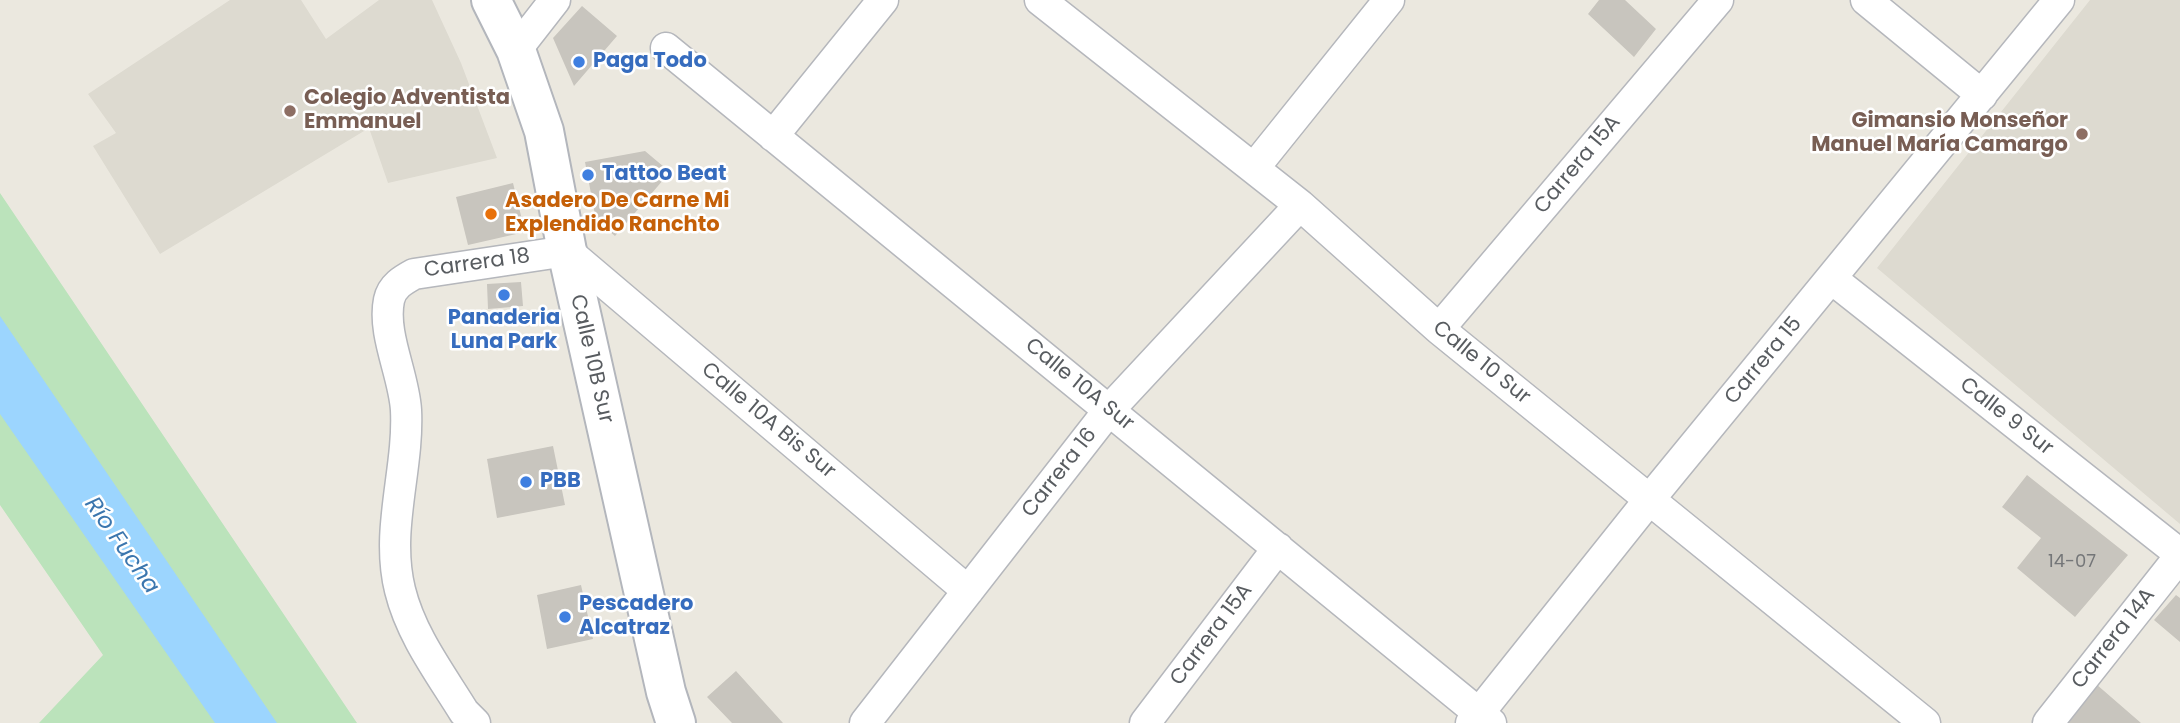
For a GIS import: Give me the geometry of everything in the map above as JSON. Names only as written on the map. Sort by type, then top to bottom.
[{"type":"main road","name":"Calle 10B Sur","points":[[491,0],[516,50],[544,131],[567,251],[676,723]]},
{"type":"street","points":[[516,50],[555,0]]},
{"type":"street","points":[[773,136],[883,0]]},
{"type":"street","name":"Calle 10 Sur","points":[[1040,0],[1300,205],[1439,329],[1926,723]]},
{"type":"street","points":[[1254,168],[1389,0]]},
{"type":"street","name":"Carrera 15A","points":[[1439,329],[1718,0]]},
{"type":"street","points":[[1866,0],[1982,95]]},
{"type":"street","name":"Carrera 15","points":[[1480,720],[1649,500],[2059,0]]},
{"type":"street","name":"Calle 10A Sur","points":[[666,48],[1278,548],[1480,720]]},
{"type":"street","name":"Carrera 16","points":[[865,723],[1109,410],[1300,205]]},
{"type":"street","name":"Carrera 18","points":[[475,723],[464,712],[412,626],[398,577],[395,540],[406,411],[391,329],[389,300],[393,290],[414,274],[567,251]]},
{"type":"street","name":"Calle 10A Bis Sur","points":[[567,251],[968,591]]},
{"type":"street","name":"Calle 9 Sur","points":[[1832,279],[2180,555]]},
{"type":"street","name":"Carrera 15A","points":[[1145,723],[1278,548]]},
{"type":"street","name":"Carrera 14A","points":[[2048,723],[2180,555]]},
{"type":"shaded area","name":"Colegio Adventista Emmanuel","points":[[230,0],[301,0],[326,39],[379,0],[432,0],[461,63],[497,158],[388,183],[369,128],[160,254],[93,146],[116,133],[88,94]]},
{"type":"shaded area","name":"Gimansio Monseñor Manuel María Camargo","points":[[2090,0],[2180,0],[2180,524],[1877,268]]},
{"type":"green space","points":[[0,193],[357,723],[39,723],[103,655],[0,505]]},
{"type":"water","name":"Río Fucha","points":[[0,316],[277,723],[215,723],[0,414]]},
{"type":"building","points":[[1599,0],[1625,0],[1656,29],[1634,57],[1588,14]]},
{"type":"building","name":"Paga Todo","points":[[582,6],[617,36],[574,86],[553,38]]},
{"type":"building","points":[[645,151],[670,172],[615,236],[596,220],[585,162]]},
{"type":"building","name":"Asadero De Carne Mi Explendido Ranchto","points":[[513,183],[525,232],[468,245],[456,197]]},
{"type":"building","name":"Panaderia Luna Park","points":[[521,282],[523,306],[488,309],[487,284]]},
{"type":"building","name":"PBB","points":[[553,446],[565,505],[497,518],[487,459]]},
{"type":"building","points":[[2027,475],[2128,555],[2075,617],[2017,568],[2041,538],[2002,507]]},
{"type":"building","name":"Pescadero Alcatraz","points":[[581,585],[593,639],[547,649],[537,595]]},
{"type":"building","points":[[2176,595],[2180,598],[2180,642],[2154,620]]},
{"type":"building","points":[[736,671],[783,723],[732,723],[707,697]]},
{"type":"building","points":[[2096,684],[2141,723],[2062,723]]},
{"type":"place","name":"Paga Todo","points":[[579,62]]},
{"type":"place","name":"Colegio Adventista Emmanuel","points":[[290,111]]},
{"type":"place","name":"Gimansio Monseñor Manuel María Camargo","points":[[2082,134]]},
{"type":"place","name":"Tattoo Beat","points":[[588,175]]},
{"type":"place","name":"Asadero De Carne Mi Explendido Ranchto","points":[[491,214]]},
{"type":"place","name":"Panaderia Luna Park","points":[[504,295]]},
{"type":"place","name":"PBB","points":[[526,482]]},
{"type":"place","name":"Pescadero Alcatraz","points":[[565,617]]}]
